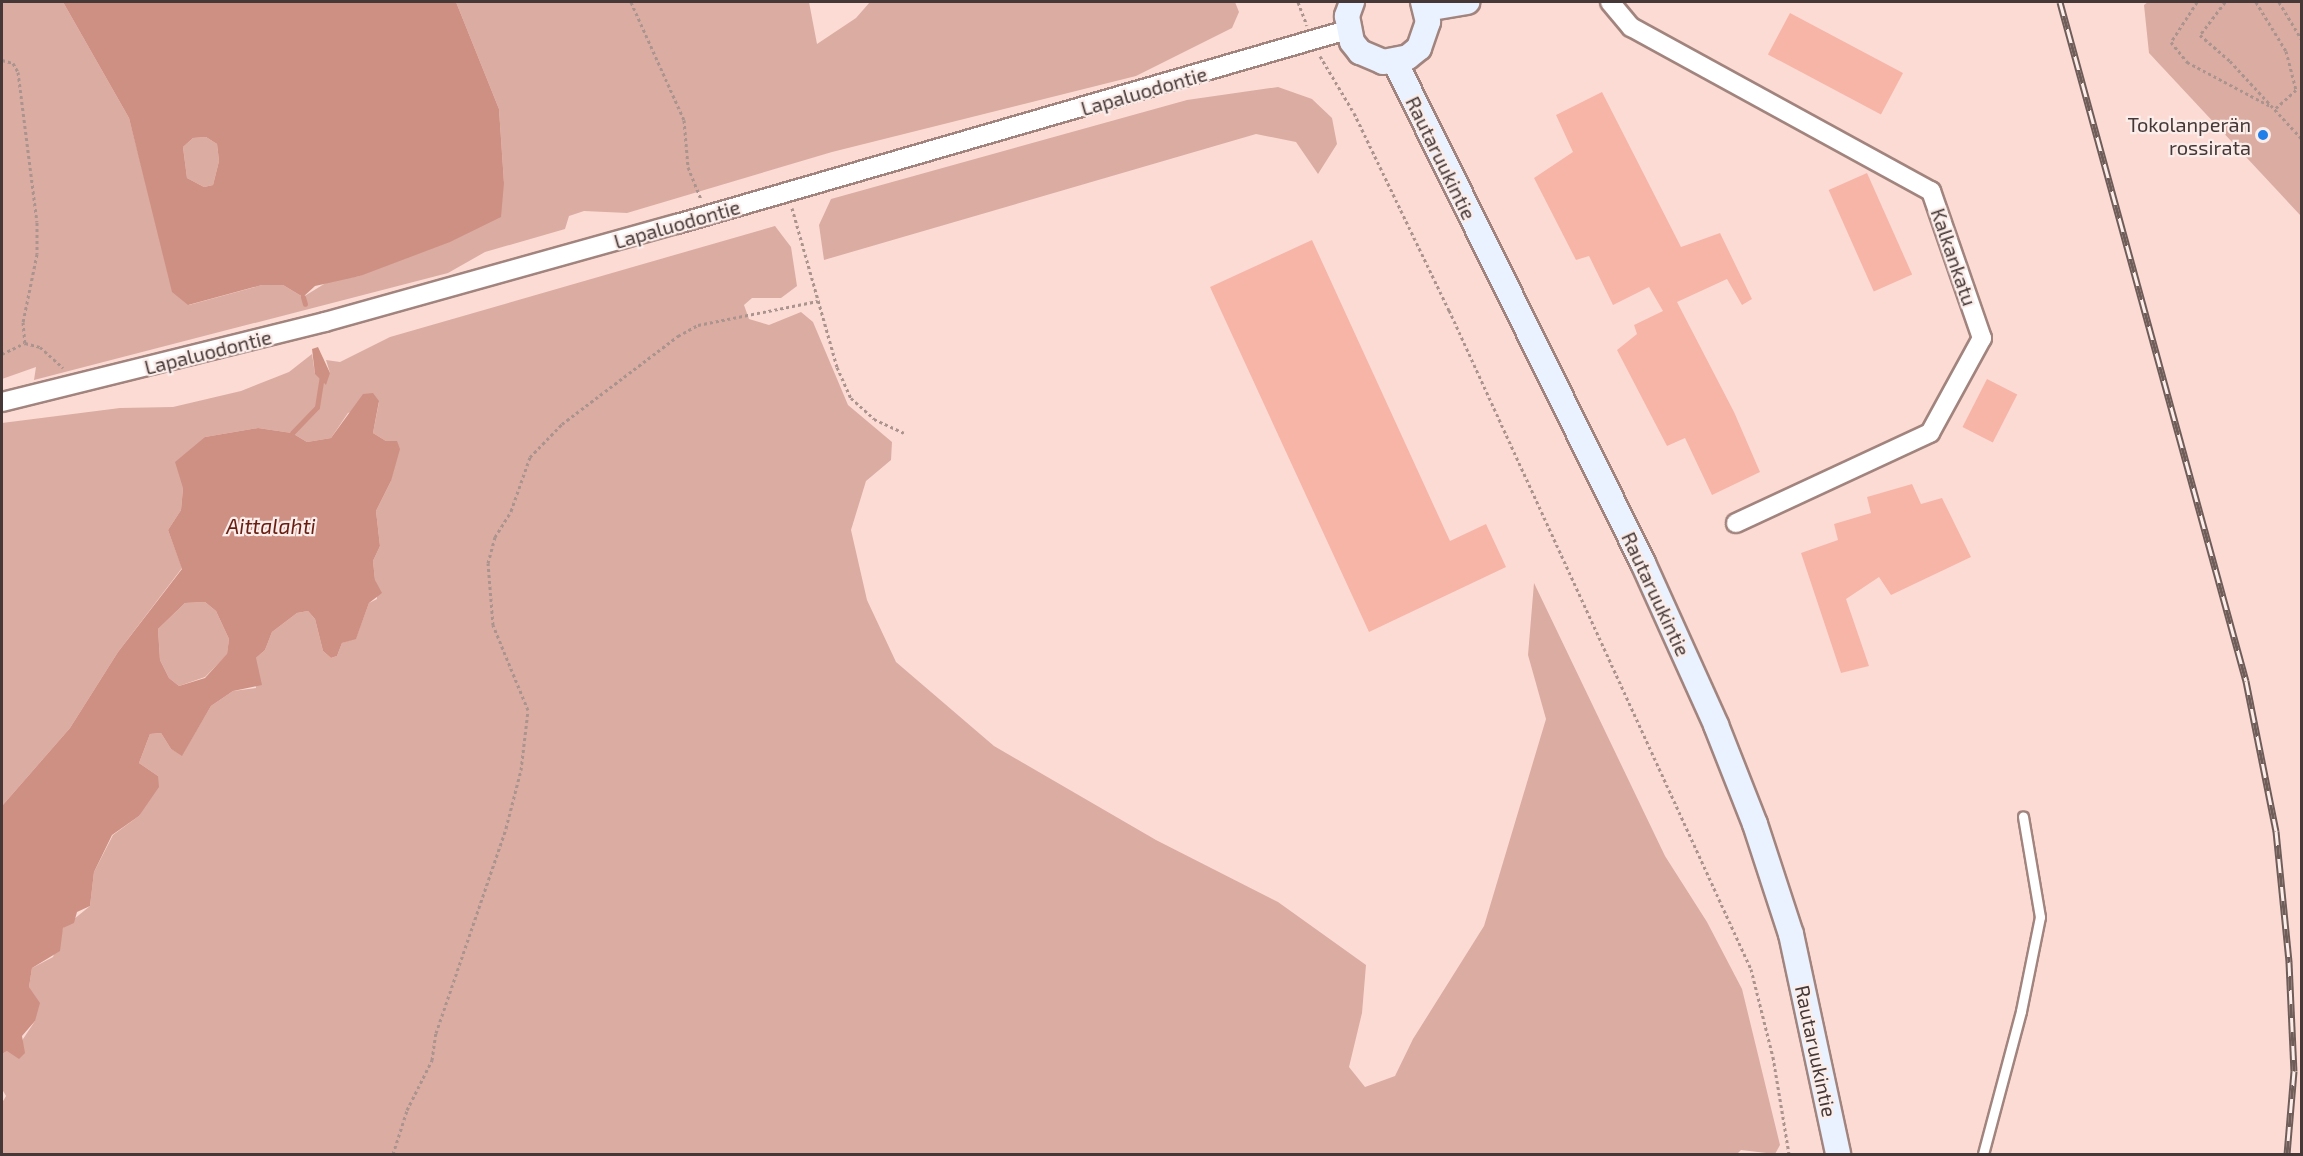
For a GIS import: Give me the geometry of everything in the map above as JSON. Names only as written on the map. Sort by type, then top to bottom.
[{"type":"main road","points":[[1352,2],[1347,30],[1360,52],[1370,59],[1395,62],[1419,48],[1428,22],[1425,5],[1467,2]]},
{"type":"main road","name":"Rautaruukintie","points":[[1395,62],[1643,563],[1720,736],[1755,824],[1791,934],[1838,1155]]},
{"type":"street","name":"Kalkankatu","points":[[1610,2],[1631,27],[1931,191],[1982,338],[1930,433],[1736,523]]},
{"type":"street","name":"Lapaluodontie","points":[[2,402],[325,322],[708,215],[1347,30]]},
{"type":"lane","points":[[1983,1155],[2021,1011],[2040,917],[2023,816]]},
{"type":"path","points":[[632,2],[684,120],[688,167],[708,215]]},
{"type":"path","points":[[1298,2],[1312,40],[1354,113],[1423,256],[1744,953],[1759,994],[1789,1155]]},
{"type":"path","points":[[2197,2],[2171,42],[2187,62],[2274,109]]},
{"type":"path","points":[[2225,2],[2200,35],[2301,139]]},
{"type":"path","points":[[2256,2],[2286,51],[2296,90],[2274,109]]},
{"type":"path","points":[[2278,2],[2301,40]]},
{"type":"path","points":[[2,60],[14,63],[18,72],[37,222],[37,254],[23,322],[25,343]]},
{"type":"path","points":[[788,192],[837,367],[851,398],[874,419],[904,433]]},
{"type":"path","points":[[393,1155],[407,1110],[432,1060],[436,1033],[506,828],[521,770],[528,710],[493,625],[487,587],[495,537],[511,511],[530,457],[562,424],[678,336],[698,325],[818,301]]},
{"type":"path","points":[[2,354],[25,343],[40,347],[80,383]]},
{"type":"shaded area","points":[[2,2],[63,2],[129,118],[150,199],[189,305],[262,285],[283,285],[303,297],[329,281],[360,276],[504,183],[499,109],[456,2],[809,2],[817,44],[856,18],[870,2],[1235,2],[1239,12],[1232,28],[1136,76],[832,152],[627,213],[584,211],[569,216],[565,229],[485,252],[448,273],[34,380],[36,367],[2,379]]},
{"type":"shaded area","name":"Tokolanperän rossirata","points":[[2148,2],[2301,2],[2301,216],[2149,53],[2144,5]]},
{"type":"shaded area","points":[[1278,87],[1312,99],[1332,118],[1337,144],[1318,174],[1296,142],[1256,134],[824,260],[819,225],[831,199],[1187,100]]},
{"type":"shaded area","points":[[206,137],[217,144],[219,161],[213,185],[204,187],[187,178],[183,147],[193,138]]},
{"type":"shaded area","points":[[775,226],[791,247],[797,286],[781,298],[752,298],[744,305],[749,319],[769,325],[801,312],[813,322],[848,405],[892,442],[891,460],[866,481],[851,530],[867,600],[896,662],[994,746],[1156,840],[1278,902],[1366,965],[1362,1013],[1349,1067],[1365,1087],[1395,1076],[1413,1039],[1484,926],[1546,719],[1528,655],[1534,583],[1665,856],[1707,922],[1742,989],[1780,1145],[1775,1154],[1741,1150],[1737,1154],[2,1154],[2,1103],[6,1096],[2,1089],[2,1054],[21,1042],[35,1021],[29,987],[32,968],[53,957],[63,928],[90,906],[94,872],[113,835],[139,816],[158,776],[139,763],[150,734],[161,733],[171,749],[182,755],[211,706],[233,691],[256,688],[256,658],[265,650],[272,632],[297,613],[308,611],[315,619],[323,651],[331,658],[337,656],[342,643],[356,638],[369,603],[377,599],[373,561],[380,546],[376,511],[391,481],[386,441],[373,433],[379,402],[348,413],[331,438],[307,442],[292,433],[258,428],[205,437],[183,488],[181,510],[168,530],[182,568],[118,652],[70,728],[2,806],[2,423],[120,408],[173,407],[241,391],[289,372],[312,354],[315,374],[330,373],[326,360],[340,362],[390,337]]},
{"type":"shaded area","points":[[205,602],[216,611],[229,639],[227,655],[205,677],[179,686],[169,678],[160,660],[158,629],[185,603]]},
{"type":"water","points":[[63,2],[456,2],[499,109],[504,183],[501,217],[450,242],[360,276],[315,286],[303,297],[283,285],[262,285],[188,305],[172,292],[129,118]],"holes":[[[206,137],[217,144],[219,161],[213,185],[204,187],[187,178],[183,147],[193,138]]]},
{"type":"water","points":[[318,347],[330,373],[326,385],[315,374],[312,349]]},
{"type":"water","name":"Aittalahti","points":[[373,393],[379,401],[373,433],[386,441],[397,441],[400,449],[391,481],[376,511],[380,546],[373,561],[375,580],[382,593],[369,603],[356,639],[342,643],[337,656],[331,658],[323,651],[315,619],[308,611],[297,613],[272,632],[265,650],[256,658],[262,685],[233,691],[211,706],[182,756],[171,749],[161,733],[150,734],[139,763],[158,776],[159,787],[139,816],[112,835],[94,872],[90,906],[77,912],[74,923],[63,928],[60,951],[32,968],[29,987],[40,1003],[35,1021],[22,1036],[25,1053],[19,1059],[7,1051],[2,1054],[2,806],[70,728],[118,652],[182,569],[168,530],[181,510],[183,488],[175,462],[205,437],[258,428],[292,433],[307,442],[331,438],[363,394]],"holes":[[[205,602],[216,611],[229,639],[227,654],[205,678],[179,686],[169,678],[160,660],[158,629],[185,603]]]},
{"type":"building","points":[[1790,13],[1903,73],[1881,115],[1768,54]]},
{"type":"building","points":[[1602,92],[1681,247],[1720,233],[1752,299],[1742,305],[1727,279],[1677,302],[1734,412],[1760,472],[1712,495],[1685,438],[1667,446],[1617,350],[1637,334],[1634,325],[1663,311],[1649,287],[1613,305],[1589,256],[1576,260],[1534,178],[1573,152],[1556,115]]},
{"type":"building","points":[[1867,173],[1912,274],[1874,291],[1829,190]]},
{"type":"building","points":[[1312,240],[1450,541],[1486,524],[1506,567],[1369,632],[1210,287]]},
{"type":"building","points":[[1987,379],[2017,394],[1993,443],[1962,427]]},
{"type":"building","points":[[1912,484],[1921,504],[1942,498],[1971,557],[1891,595],[1879,577],[1846,599],[1869,666],[1841,673],[1801,553],[1838,540],[1834,524],[1871,513],[1867,497]]},
{"type":"waterway","points":[[303,297],[305,304]]},
{"type":"waterway","points":[[292,433],[317,407],[322,377]]},
{"type":"railway","points":[[2060,2],[2246,681],[2276,831],[2289,962],[2294,1071],[2287,1154]]},
{"type":"place","name":"Tokolanperän rossirata","points":[[2263,135]]}]
